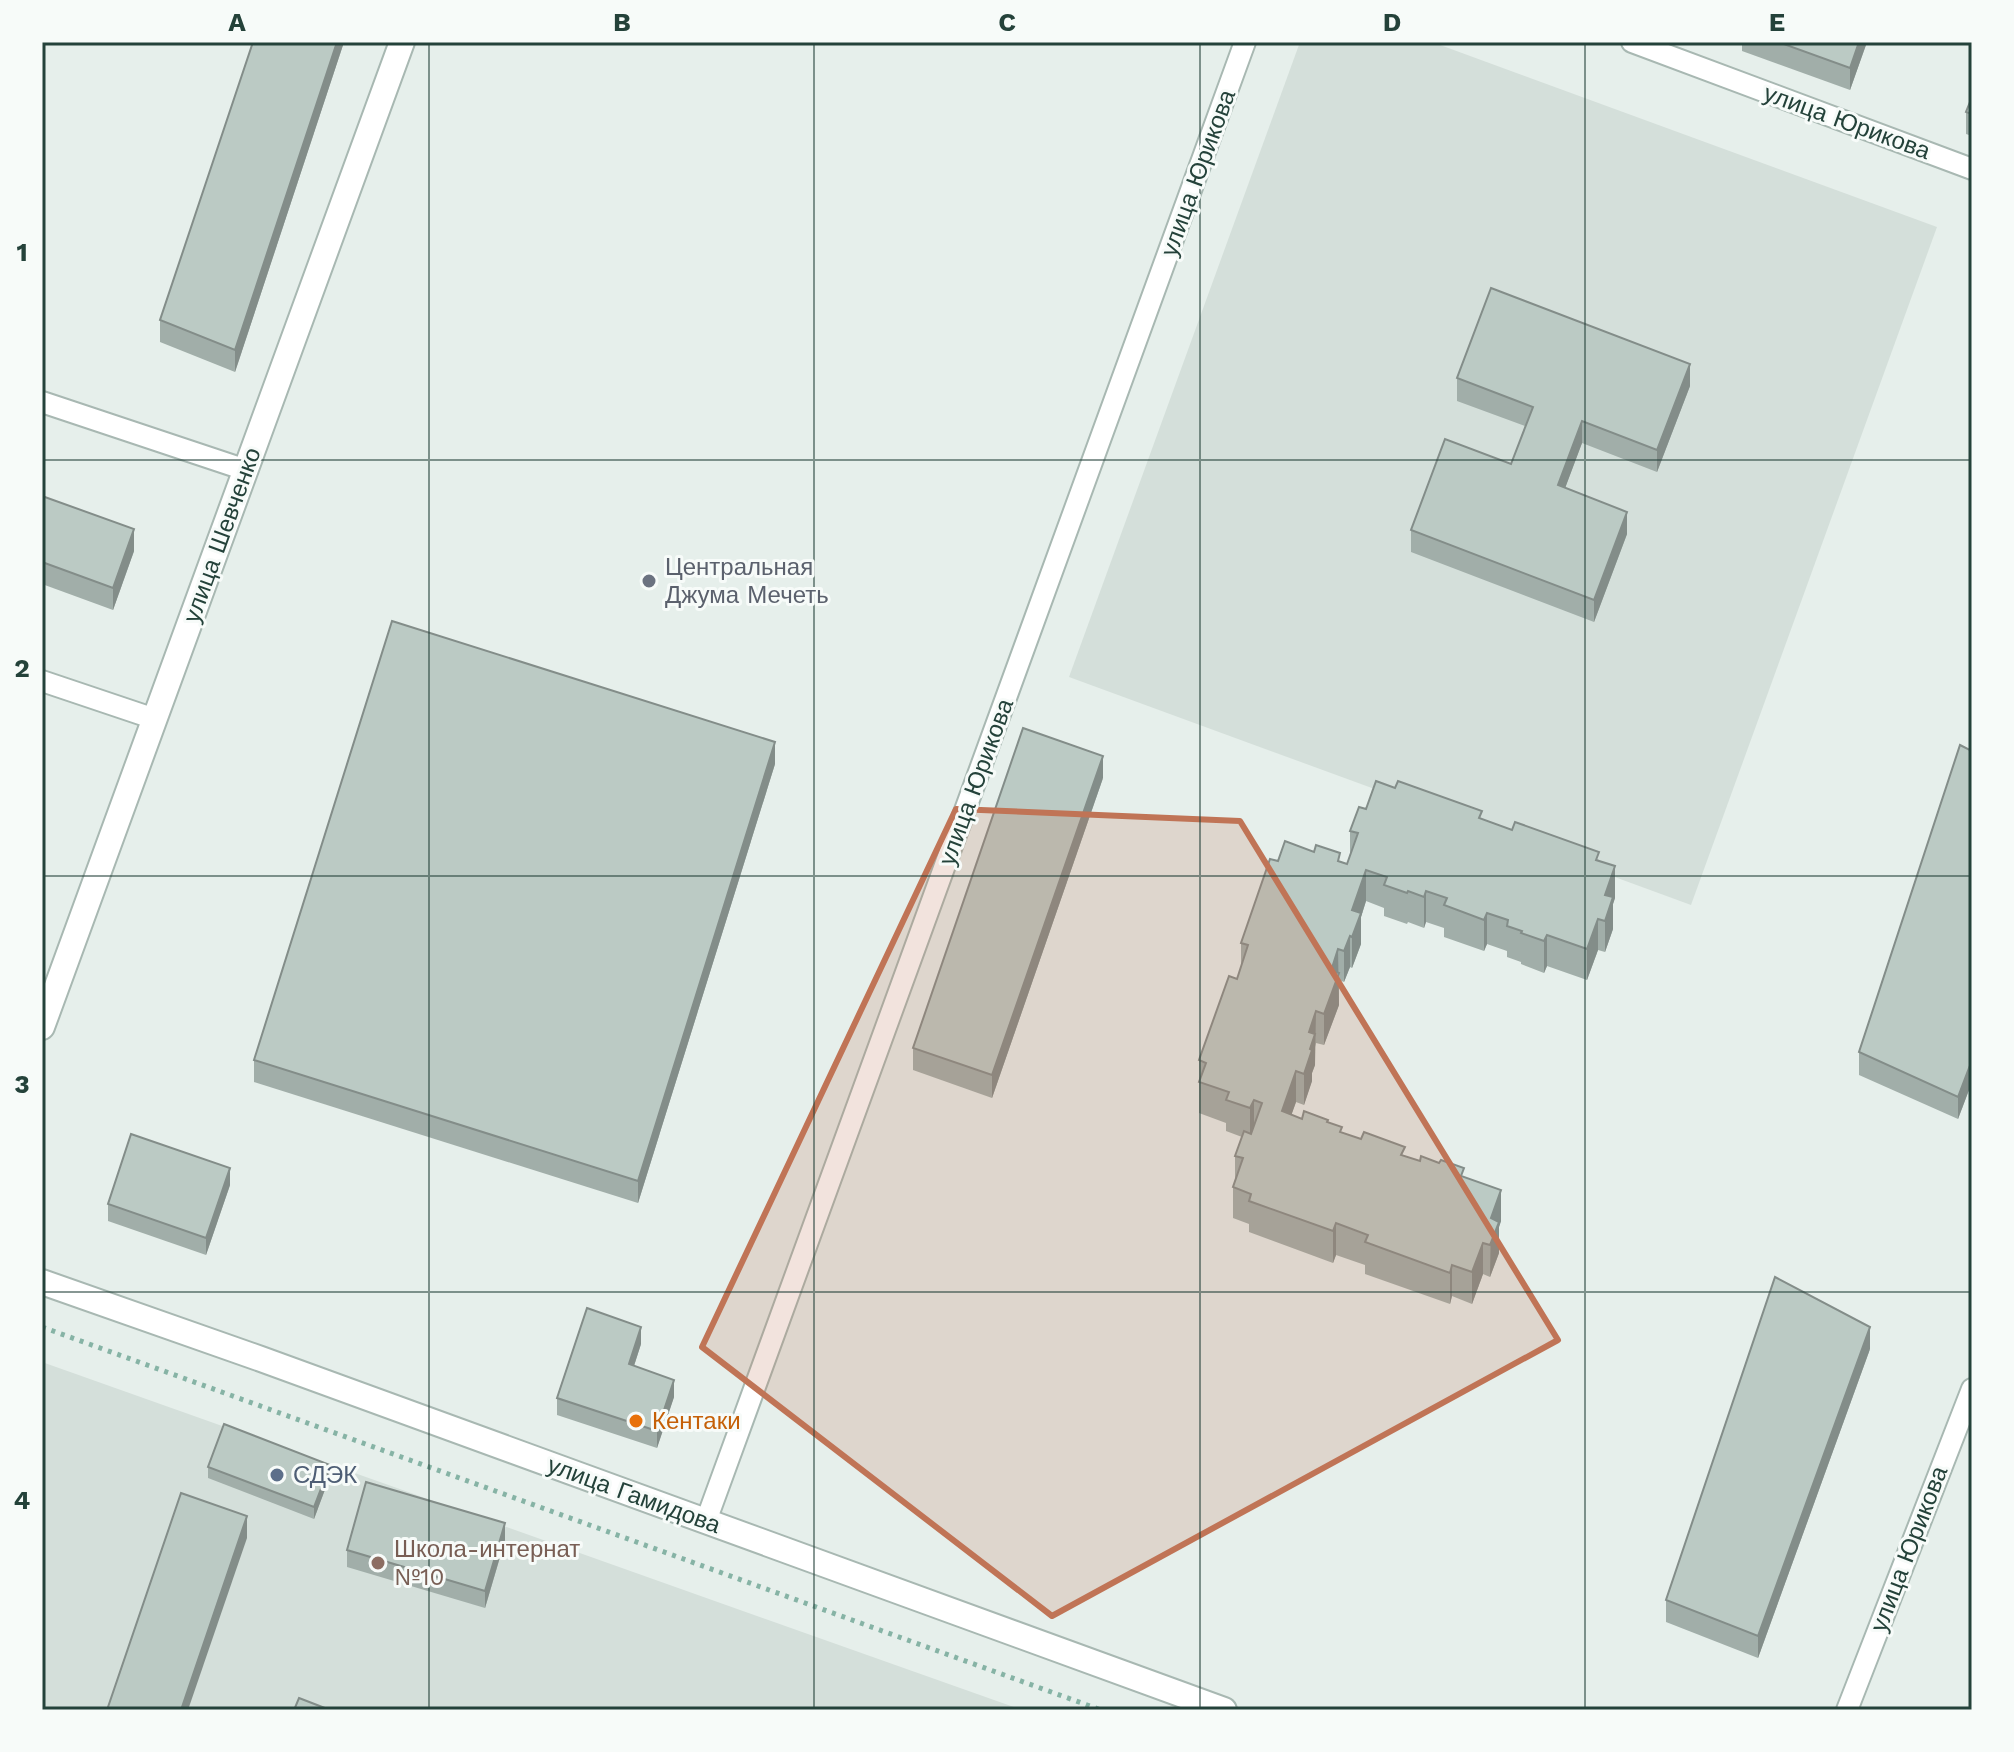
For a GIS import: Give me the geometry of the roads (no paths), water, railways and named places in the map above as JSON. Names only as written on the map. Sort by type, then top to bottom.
[{"type":"street","name":"улица Шевченко","points":[[42,1027],[402,42]]},
{"type":"street","name":"улица Гамидова","points":[[42,1282],[1224,1710]]},
{"type":"lane","name":"улица Юрикова","points":[[706,1521],[1245,42]]},
{"type":"lane","name":"улица Юрикова","points":[[1632,42],[1972,169]]},
{"type":"lane","points":[[42,402],[246,470]]},
{"type":"lane","points":[[42,681],[155,719]]},
{"type":"lane","name":"улица Юрикова","points":[[1847,1710],[1972,1389]]},
{"type":"place","name":"Центральная Джума Мечеть","points":[[649,581]]},
{"type":"place","name":"Кентаки","points":[[636,1421]]},
{"type":"place","name":"СДЭК","points":[[277,1475]]},
{"type":"place","name":"Школа-интернат №10","points":[[378,1563]]}]
